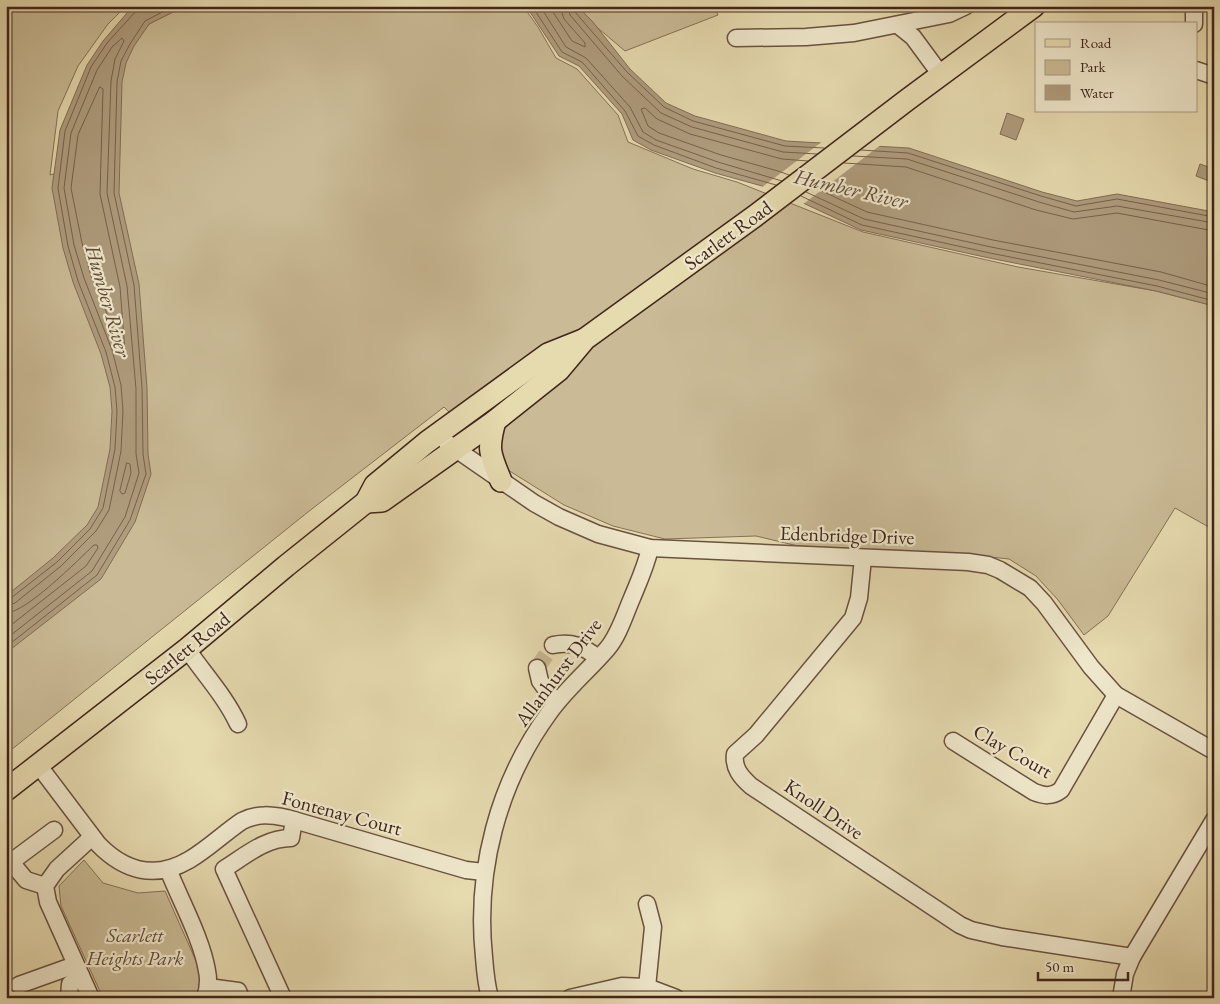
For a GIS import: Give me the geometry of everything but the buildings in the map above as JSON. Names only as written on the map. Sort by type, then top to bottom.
[{"type":"main road","name":"Scarlett Road","points":[[6,790],[187,649],[366,502],[375,484],[436,436],[548,354],[585,339],[755,216],[1034,6]]},
{"type":"main road","name":"Scarlett Road","points":[[366,502],[382,501],[495,421],[560,370],[585,339]]},
{"type":"main road","points":[[495,421],[489,442],[490,452],[501,481]]},
{"type":"street","points":[[736,38],[806,38],[834,35],[898,25],[949,14],[966,6]]},
{"type":"street","points":[[1194,6],[1194,22]]},
{"type":"street","points":[[898,25],[914,37],[941,76]]},
{"type":"street","points":[[1198,71],[1214,76]]},
{"type":"street","name":"Edenbridge Drive","points":[[436,436],[534,503],[581,527],[617,540],[650,548],[968,562],[988,565],[1014,577],[1030,588],[1044,603],[1091,667],[1116,696],[1214,751]]},
{"type":"street","name":"Allanhurst Drive","points":[[490,998],[482,940],[484,872],[494,828],[508,789],[529,745],[556,704],[608,648],[615,636],[643,574],[650,548]]},
{"type":"street","name":"Knoll Drive","points":[[864,558],[859,598],[853,618],[756,735],[735,754],[734,762],[737,770],[751,786],[960,925],[971,930],[1002,937],[1132,956]]},
{"type":"street","points":[[553,645],[567,643],[580,645],[598,658]]},
{"type":"street","points":[[187,649],[206,677],[230,705],[238,724]]},
{"type":"street","points":[[538,668],[540,681],[556,704]]},
{"type":"street","name":"Clay Court","points":[[953,741],[1034,792],[1049,796],[1061,790],[1116,696]]},
{"type":"street","name":"Fontenay Court","points":[[39,766],[92,837],[106,853],[127,867],[149,871],[168,869],[188,861],[235,826],[249,818],[272,815],[466,870],[484,872]]},
{"type":"street","points":[[283,998],[224,869],[263,844],[281,838],[290,838],[294,820]]},
{"type":"street","points":[[1122,998],[1124,974],[1132,956],[1214,820]]},
{"type":"street","points":[[26,880],[8,861],[54,830]]},
{"type":"street","points":[[91,998],[48,902],[45,886],[57,869],[92,837]]},
{"type":"street","points":[[168,869],[208,970],[207,992],[238,990],[241,998]]},
{"type":"street","points":[[6,878],[26,880],[45,886]]},
{"type":"street","points":[[647,904],[653,927],[647,987]]},
{"type":"street","points":[[19,985],[78,970]]},
{"type":"street","points":[[69,998],[70,984],[78,970]]},
{"type":"street","points":[[570,998],[622,986],[647,987],[676,998]]},
{"type":"green space","points":[[6,6],[126,6],[108,24],[78,66],[58,111],[50,175],[111,156],[122,61],[149,24],[185,6],[523,6],[556,58],[577,69],[618,115],[628,142],[693,169],[737,182],[863,232],[1018,267],[1156,291],[1214,306],[1214,530],[1175,508],[1108,616],[1084,635],[1058,600],[1036,576],[1009,559],[964,554],[798,546],[756,536],[665,539],[613,526],[564,505],[508,470],[444,407],[308,512],[6,754]]},
{"type":"green space","points":[[572,6],[714,6],[718,15],[625,51]]},
{"type":"green space","name":"Scarlett Heights Park","points":[[84,860],[103,883],[138,893],[165,891],[200,970],[201,986],[199,998],[103,998],[61,906],[59,886]]},
{"type":"water","name":"Humber River","points":[[133,6],[185,6],[149,24],[134,46],[126,63],[122,82],[119,193],[139,284],[147,388],[148,454],[151,474],[135,522],[101,579],[6,653],[6,596],[53,558],[87,525],[98,507],[110,449],[112,411],[110,387],[101,354],[73,282],[63,248],[52,188],[60,130],[87,65],[103,41]]},
{"type":"water","name":"Humber River","points":[[526,6],[577,6],[593,22],[630,69],[666,103],[695,116],[786,141],[909,148],[1042,192],[1077,201],[1117,194],[1214,212],[1214,306],[1156,291],[989,258],[861,230],[773,189],[715,173],[651,150],[633,140],[622,114],[579,66],[559,56]]},
{"type":"water","points":[[1007,113],[1024,119],[1016,140],[1000,134]]},
{"type":"water","points":[[1200,164],[1214,169],[1214,183],[1196,176]]},
{"type":"pier","points":[[823,141],[882,144],[802,205],[761,188]]},
{"type":"tunnel","points":[[537,668],[553,645]]}]
